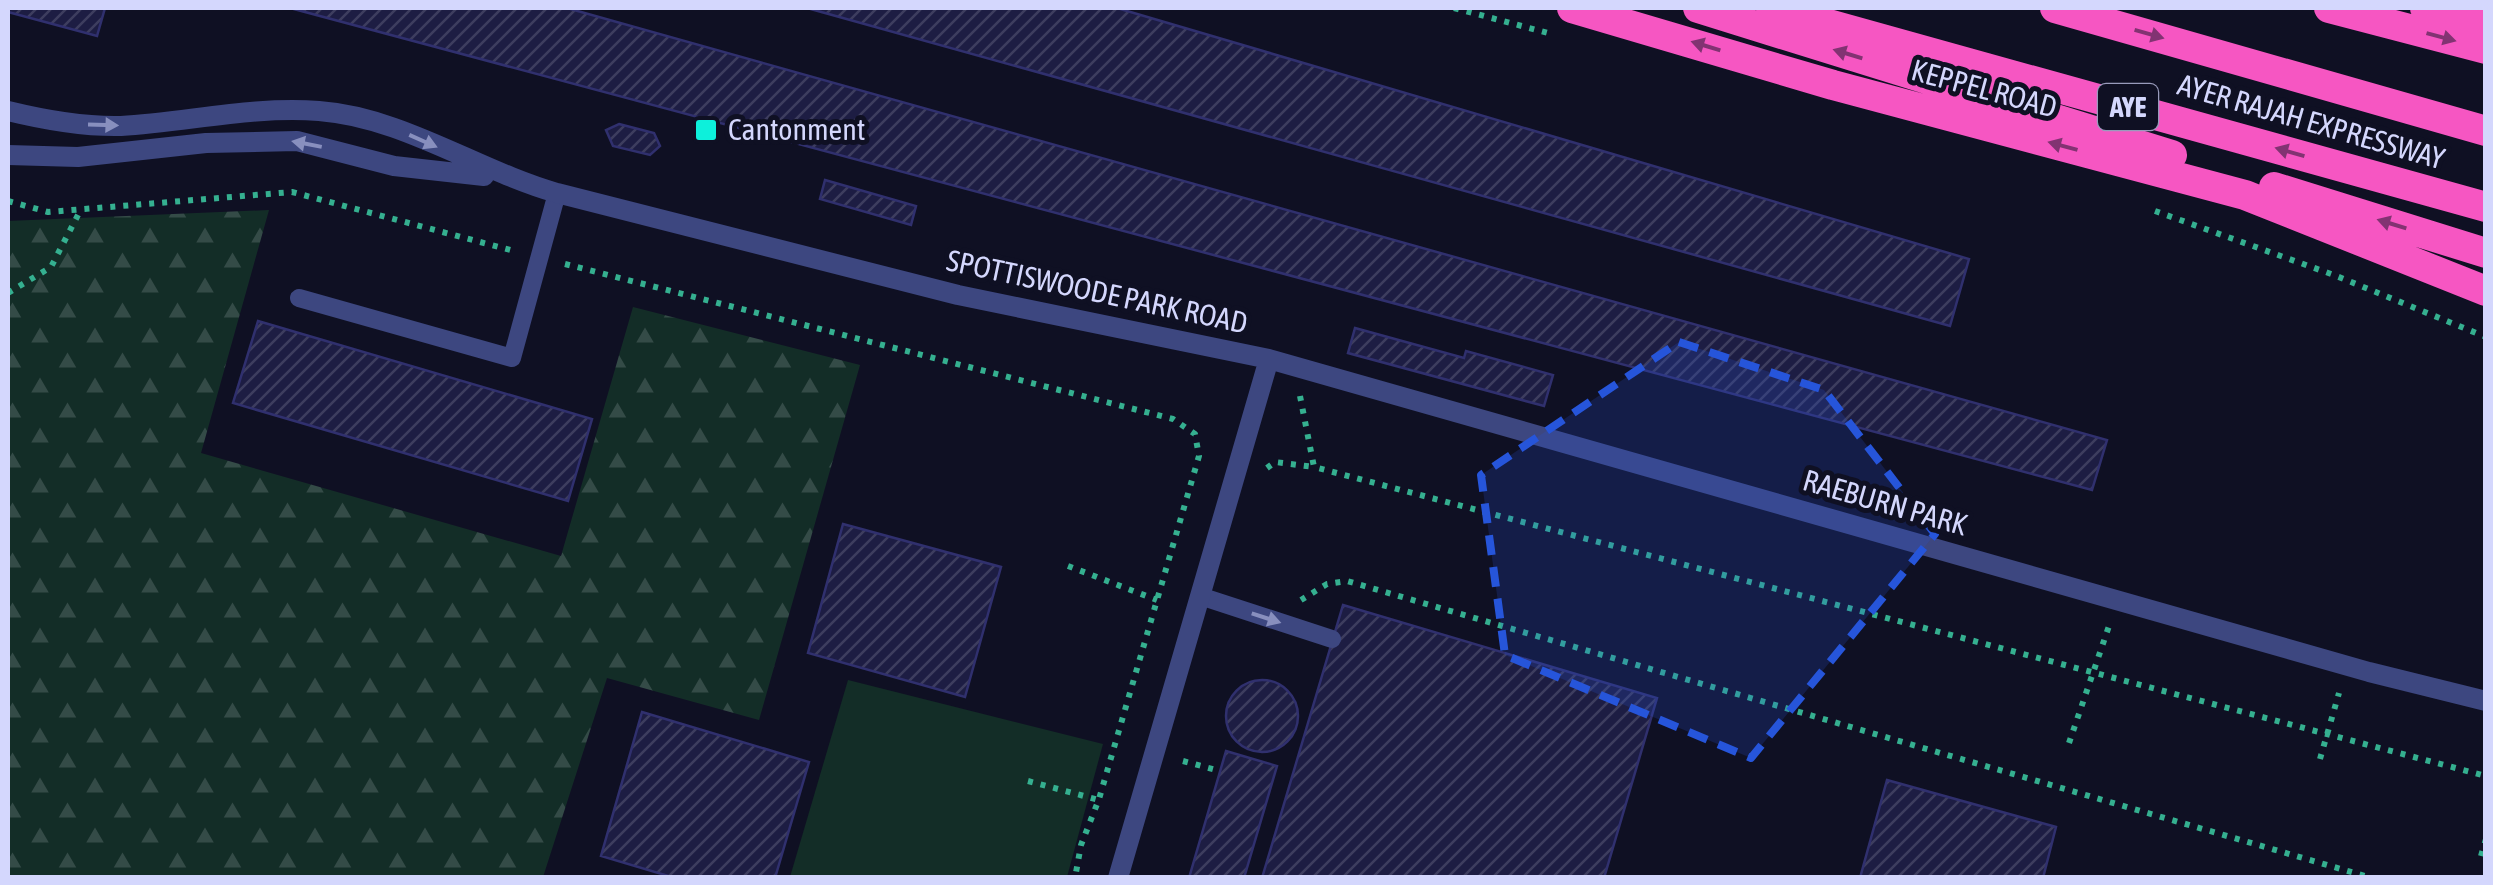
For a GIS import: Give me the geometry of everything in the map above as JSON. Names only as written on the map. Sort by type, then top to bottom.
[{"type":"highway","name":"KEPPEL ROAD","points":[[1572,8],[1833,85],[2244,195],[2486,291]]},
{"type":"highway","points":[[1698,8],[2486,253]]},
{"type":"highway","name":"AYER RAJAH EXPRESSWAY","points":[[1771,8],[2486,206]]},
{"type":"highway","name":"AYER RAJAH EXPRESSWAY","points":[[2055,8],[2486,130]]},
{"type":"highway","points":[[2330,8],[2486,49]]},
{"type":"highway","points":[[2425,8],[2486,24]]},
{"type":"street","name":"SPOTTISWOODE PARK ROAD","points":[[8,110],[58,123],[120,126],[252,110],[323,111],[403,132],[506,178],[557,193],[958,295],[1269,360],[1118,878]]},
{"type":"street","name":"SPOTTISWOODE PARK ROAD","points":[[8,155],[78,157],[206,143],[297,140],[394,166],[506,178]]},
{"type":"street","name":"RAEBURN PARK","points":[[1269,360],[2348,666],[2486,700]]},
{"type":"lane","points":[[299,298],[512,358],[557,193]]},
{"type":"lane","points":[[1200,596],[1332,640]]},
{"type":"path","points":[[8,201],[48,212],[292,192],[1186,424],[1200,444],[1200,456],[1075,878]]},
{"type":"path","points":[[2151,209],[2334,274],[2486,336]]},
{"type":"path","points":[[8,293],[51,267],[81,210]]},
{"type":"path","points":[[1294,366],[1314,467],[2486,776]]},
{"type":"path","points":[[1068,566],[1157,600]]},
{"type":"path","points":[[1283,623],[1309,593],[1347,581],[2372,878]]},
{"type":"path","points":[[2069,743],[2118,600]]},
{"type":"path","points":[[2320,759],[2348,666]]},
{"type":"path","points":[[1028,781],[1088,797]]},
{"type":"path","points":[[2481,856],[2486,838]]},
{"type":"highlighted area","points":[[1679,342],[1824,390],[1935,534],[1751,758],[1505,655],[1481,475]]},
{"type":"green space","points":[[269,210],[201,453],[561,556],[633,307],[860,365],[759,720],[607,678],[543,877],[8,877],[8,221]]},
{"type":"green space","points":[[848,680],[1103,744],[1067,877],[790,877]]},
{"type":"building","points":[[8,8],[105,8],[97,36],[8,12]]},
{"type":"building","points":[[290,8],[567,8],[2107,440],[2092,490]]},
{"type":"building","points":[[807,8],[1117,8],[1969,259],[1950,326]]},
{"type":"building","points":[[619,124],[654,133],[660,146],[650,155],[613,146],[606,130]]},
{"type":"building","points":[[825,180],[916,206],[911,225],[820,199]]},
{"type":"building","points":[[258,321],[592,419],[568,501],[233,403]]},
{"type":"building","points":[[1355,328],[1464,358],[1466,351],[1553,375],[1544,406],[1348,353]]},
{"type":"building","points":[[843,524],[1001,567],[965,697],[808,653]]},
{"type":"building","points":[[1343,605],[1657,698],[1604,878],[1262,878]]},
{"type":"building","points":[[1262,680],[1287,691],[1298,716],[1287,741],[1262,752],[1237,741],[1226,716],[1237,691]]},
{"type":"building","points":[[642,712],[809,762],[775,878],[675,878],[601,856]]},
{"type":"building","points":[[1226,751],[1277,766],[1244,878],[1189,878]]},
{"type":"building","points":[[1887,780],[2056,827],[2043,878],[1860,878]]},
{"type":"place","name":"Cantonment","points":[[706,130]]}]
